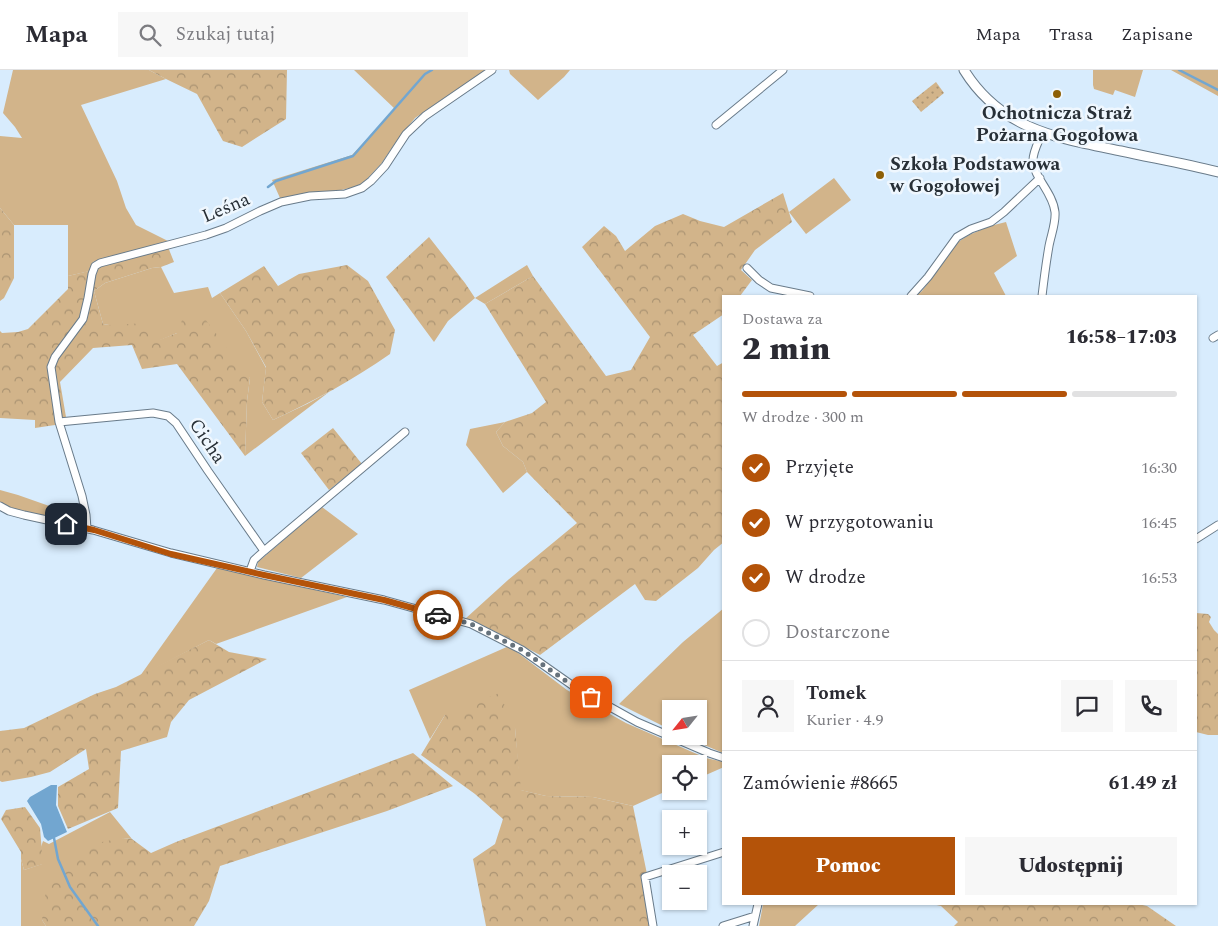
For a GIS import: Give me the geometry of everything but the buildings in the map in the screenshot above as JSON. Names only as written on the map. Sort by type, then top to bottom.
[{"type":"street","name":"Leśna","points":[[59,422],[51,367],[55,356],[84,319],[95,266],[100,263],[206,235],[226,228],[281,202],[310,196],[344,194],[362,188],[371,182],[385,166],[406,134],[425,116],[492,70]]},
{"type":"street","points":[[716,125],[783,70]]},
{"type":"street","points":[[964,70],[976,88],[997,107],[1020,123],[1042,133],[1218,172]]},
{"type":"street","points":[[1042,133],[1033,159],[1033,166],[1050,196],[1055,212],[1042,295]]},
{"type":"street","points":[[912,295],[928,278],[957,237],[971,228],[991,222],[1040,178]]},
{"type":"street","points":[[747,268],[759,280],[771,288],[805,295]]},
{"type":"street","name":"Cicha","points":[[59,422],[153,414],[170,417],[179,427],[202,464],[264,551]]},
{"type":"street","points":[[59,422],[82,496],[87,529]]},
{"type":"street","points":[[250,571],[254,560],[264,551],[406,432]]},
{"type":"street","points":[[0,506],[24,515],[87,529],[171,554],[384,600],[471,624],[522,650],[576,688],[637,722],[722,757]]},
{"type":"street","points":[[1197,538],[1218,525]]},
{"type":"street","points":[[652,926],[644,877],[722,853]]},
{"type":"street","points":[[753,926],[758,905]]},
{"type":"street","points":[[723,926],[755,916]]},
{"type":"green space","points":[[13,70],[149,70],[166,79],[81,105],[117,181],[126,208],[136,225],[168,241],[93,262],[90,271],[68,276],[68,225],[14,225],[0,208],[0,136],[22,138],[3,113]]},
{"type":"green space","points":[[149,70],[287,70],[286,119],[242,147],[223,141],[197,94]]},
{"type":"green space","points":[[354,70],[486,70],[415,118],[381,164],[358,186],[337,191],[280,198],[272,180],[352,155],[395,109]]},
{"type":"green space","points":[[509,70],[570,70],[538,100],[510,74]]},
{"type":"green space","points":[[1093,70],[1143,70],[1135,97],[1115,90],[1113,95],[1094,89]]},
{"type":"green space","points":[[1171,70],[1218,70],[1218,96]]},
{"type":"green space","points":[[936,82],[944,93],[921,112],[912,101]]},
{"type":"green space","points":[[834,178],[851,200],[806,234],[789,212]]},
{"type":"green space","points":[[783,193],[792,222],[755,250],[741,270],[752,280],[741,295],[722,295],[722,315],[693,335],[717,366],[722,363],[722,544],[698,568],[656,601],[645,600],[635,584],[540,655],[492,630],[465,619],[508,580],[577,523],[527,472],[523,462],[503,446],[496,432],[505,422],[532,413],[546,402],[485,304],[533,276],[606,376],[631,370],[650,337],[582,247],[604,226],[616,236],[625,251],[655,226],[683,214],[700,221],[724,227]]},
{"type":"green space","points":[[0,208],[14,225],[14,278],[4,298],[0,301]]},
{"type":"green space","points":[[1006,222],[1017,256],[994,273],[1005,295],[917,295],[958,242],[990,226]]},
{"type":"green space","points":[[429,237],[475,298],[448,321],[434,342],[386,277]]},
{"type":"green space","points":[[168,247],[174,262],[105,283],[94,291],[103,324],[148,323],[159,340],[177,333],[184,315],[202,315],[250,378],[247,401],[245,456],[177,364],[142,369],[132,345],[93,348],[60,382],[66,417],[55,425],[35,428],[35,420],[0,418],[0,331],[2,333],[18,332],[28,329],[68,289],[68,276],[93,270],[100,265]]},
{"type":"green space","points":[[347,265],[368,281],[395,330],[390,354],[333,390],[273,420],[262,402],[266,367],[246,331],[220,293],[264,266],[278,286],[299,274]]},
{"type":"green space","points":[[527,265],[533,276],[485,304],[475,298]]},
{"type":"green space","points":[[161,267],[174,293],[208,287],[212,298],[220,293],[246,331],[266,368],[262,402],[273,420],[329,392],[245,456],[247,401],[250,378],[177,333],[158,341],[103,324],[94,291],[105,283],[152,268]]},
{"type":"green space","points":[[505,422],[496,432],[503,446],[523,462],[527,472],[503,493],[466,445],[470,429]]},
{"type":"green space","points":[[333,428],[362,464],[329,490],[301,453]]},
{"type":"green space","points":[[0,490],[72,514],[81,512],[81,518],[74,522],[16,510],[0,503]]},
{"type":"green space","points":[[322,507],[358,534],[301,578],[257,567],[258,562]]},
{"type":"green space","points":[[217,568],[347,597],[216,644],[209,640],[140,676]]},
{"type":"green space","points":[[722,610],[722,753],[704,745],[708,745],[708,700],[662,700],[662,726],[619,704],[683,642]]},
{"type":"green space","points":[[1197,613],[1208,614],[1211,617],[1209,622],[1218,634],[1218,735],[1197,732]]},
{"type":"green space","points":[[209,640],[229,652],[267,659],[189,700],[171,722],[167,737],[121,751],[118,808],[68,829],[58,806],[58,787],[89,769],[86,749],[50,772],[31,777],[0,781],[0,731],[24,728],[95,694],[116,687]]},
{"type":"green space","points":[[509,646],[567,690],[626,723],[662,739],[662,745],[676,745],[699,755],[662,755],[662,793],[633,806],[593,797],[546,796],[520,790],[515,728],[445,715],[430,739],[409,690]]},
{"type":"green space","points":[[499,693],[515,728],[521,790],[546,796],[593,797],[633,806],[656,926],[486,926],[473,859],[495,844],[503,819],[475,794],[421,755],[445,715]]},
{"type":"green space","points":[[413,753],[453,786],[387,811],[220,866],[209,901],[194,926],[46,926],[42,920],[47,881],[86,845],[123,838],[132,839],[151,853]]},
{"type":"green space","points":[[707,758],[722,762],[722,768],[707,774]]},
{"type":"green space","points":[[25,807],[40,828],[43,864],[24,870],[21,852],[1,819],[6,810]]},
{"type":"green space","points":[[110,812],[132,839],[123,838],[42,920],[46,926],[21,926],[21,859],[24,870],[42,864],[41,847],[43,841],[49,844]]},
{"type":"green space","points":[[763,905],[818,905],[795,926],[759,926]]},
{"type":"green space","points":[[936,905],[1142,905],[1147,906],[1176,926],[954,926],[958,922],[941,906]]},
{"type":"water","points":[[51,785],[57,785],[56,805],[67,832],[48,841],[44,837],[41,824],[27,801],[30,797]]},
{"type":"waterway","points":[[268,187],[276,181],[353,156],[425,74],[432,70]]},
{"type":"waterway","points":[[1179,70],[1218,90]]},
{"type":"waterway","points":[[54,838],[58,859],[70,887],[98,926]]},
{"type":"way so far","points":[[438,615],[471,624],[522,650],[591,697]]},
{"type":"place","name":"Ochotnicza Straż Pożarna Gogołowa","points":[[1057,94]]},
{"type":"place","name":"Szkoła Podstawowa w Gogołowej","points":[[880,175]]},
{"type":"route","points":[[66,524],[94,530],[171,554],[384,600],[438,615]]}]
